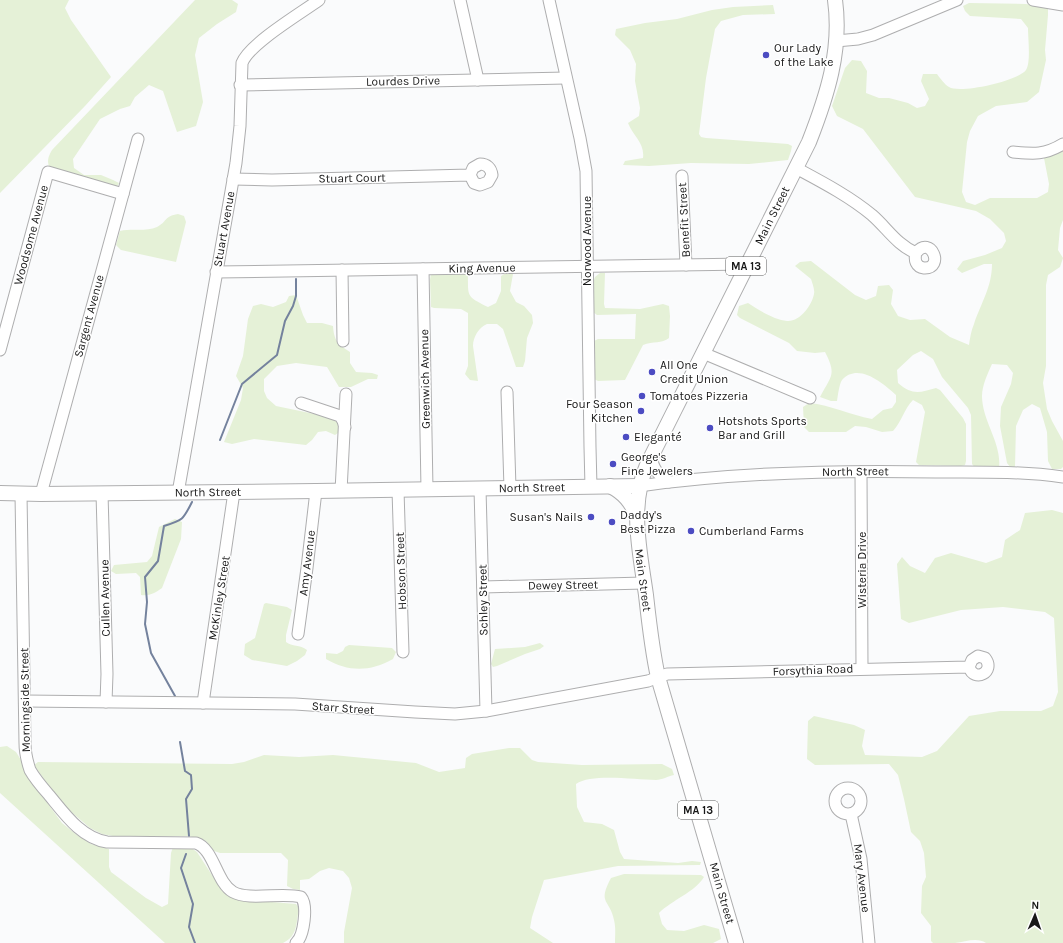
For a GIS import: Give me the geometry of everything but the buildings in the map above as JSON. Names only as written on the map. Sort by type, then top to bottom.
[{"type":"main road","name":"MA 13","points":[[835,0],[836,41]]},
{"type":"main road","name":"Main Street","points":[[736,943],[658,677],[637,534],[639,486],[651,456],[809,142],[823,107],[832,72],[836,41]]},
{"type":"main road","points":[[610,486],[624,495],[631,504],[637,517]]},
{"type":"main road","name":"North Street","points":[[0,493],[102,494],[178,492],[316,492],[639,486]]},
{"type":"street","name":"Stuart Avenue","points":[[178,492],[233,179],[240,126],[240,85],[242,62],[248,52],[260,42],[319,0]]},
{"type":"street","points":[[460,0],[478,80]]},
{"type":"street","name":"Norwood Avenue","points":[[549,0],[582,145],[586,170],[590,447],[592,486]]},
{"type":"street","points":[[836,41],[858,39],[872,35],[957,0]]},
{"type":"street","points":[[1033,0],[1063,5]]},
{"type":"street","name":"Lourdes Drive","points":[[240,85],[566,78]]},
{"type":"street","name":"Sargent Avenue","points":[[41,494],[138,139]]},
{"type":"street","points":[[1013,152],[1034,154],[1043,153],[1063,144]]},
{"type":"street","points":[[796,168],[830,186],[859,206],[878,221],[901,245],[916,253]]},
{"type":"street","name":"Woodsome Avenue","points":[[0,350],[48,172],[123,194]]},
{"type":"street","name":"Stuart Court","points":[[233,179],[279,180],[470,175]]},
{"type":"street","name":"Benefit Street","points":[[682,176],[686,265]]},
{"type":"street","name":"King Avenue","points":[[216,272],[747,264]]},
{"type":"street","name":"Greenwich Avenue","points":[[423,269],[426,489]]},
{"type":"street","points":[[342,270],[343,341]]},
{"type":"street","points":[[703,353],[810,398]]},
{"type":"street","points":[[507,392],[510,488]]},
{"type":"street","points":[[341,491],[346,394]]},
{"type":"street","points":[[301,403],[340,416],[345,427]]},
{"type":"street","points":[[651,456],[655,471],[669,482]]},
{"type":"street","name":"Wisteria Drive","points":[[861,472],[862,668]]},
{"type":"street","name":"North Street","points":[[639,486],[669,482],[788,473],[1007,473],[1039,474],[1063,477]]},
{"type":"street","name":"Schley Street","points":[[480,489],[486,711]]},
{"type":"street","name":"Hobson Street","points":[[398,490],[403,652]]},
{"type":"street","name":"McKinley Street","points":[[203,703],[234,492]]},
{"type":"street","name":"Amy Avenue","points":[[298,634],[316,492]]},
{"type":"street","name":"Morningside Street","points":[[21,494],[25,747],[27,761],[35,778],[66,816],[79,828],[96,839],[102,841],[190,842],[200,844],[205,848],[226,884],[233,892],[243,895],[301,897],[304,904],[303,930],[298,943]]},
{"type":"street","name":"Cullen Avenue","points":[[102,494],[107,666],[106,702]]},
{"type":"street","name":"Dewey Street","points":[[483,587],[644,583]]},
{"type":"street","name":"Forsythia Road","points":[[658,677],[667,674],[969,666]]},
{"type":"street","name":"Starr Street","points":[[25,701],[295,704],[455,714],[486,711],[658,677]]},
{"type":"street","name":"Mary Avenue","points":[[851,814],[861,859],[869,943]]},
{"type":"green space","points":[[0,0],[69,0],[65,8],[71,20],[111,77],[85,106],[0,193]]},
{"type":"green space","points":[[195,0],[232,0],[238,4],[236,12],[199,38],[195,55],[203,102],[196,126],[177,132],[163,91],[149,85],[135,97],[130,106],[120,109],[100,119],[73,159],[74,168],[84,175],[101,175],[119,183],[117,187],[51,170],[48,160],[52,150]]},
{"type":"green space","points":[[969,3],[1026,4],[1048,7],[1045,50],[1046,60],[1039,92],[1027,102],[996,106],[978,116],[970,131],[967,142],[962,192],[966,202],[975,205],[990,198],[1037,198],[1048,192],[1049,184],[1044,158],[1063,148],[1063,220],[1060,228],[1058,250],[1063,258],[1060,267],[1048,275],[1046,285],[1046,366],[1043,383],[1047,409],[1063,441],[1063,467],[1061,469],[1052,469],[1048,461],[1047,432],[1040,408],[1032,404],[1023,410],[1016,426],[1015,467],[1011,468],[1007,463],[1000,426],[1001,407],[1011,384],[1013,373],[1007,365],[992,364],[984,383],[982,396],[985,414],[998,450],[999,468],[976,469],[972,464],[971,415],[968,408],[942,377],[933,359],[921,351],[913,355],[897,370],[898,383],[907,390],[916,392],[936,388],[940,390],[963,418],[966,424],[965,465],[919,465],[916,462],[925,412],[922,405],[913,400],[907,407],[893,431],[882,432],[866,427],[855,426],[846,432],[809,432],[804,427],[803,407],[809,403],[872,419],[883,410],[892,408],[896,402],[896,395],[870,376],[855,373],[848,375],[842,380],[839,387],[837,401],[831,401],[820,397],[830,380],[832,371],[825,352],[815,353],[797,351],[789,343],[740,318],[737,315],[739,306],[748,303],[777,319],[792,321],[801,316],[811,303],[814,290],[811,279],[795,266],[800,262],[811,261],[855,295],[866,300],[876,296],[878,286],[889,285],[893,290],[891,304],[898,316],[910,320],[925,319],[950,337],[969,345],[973,327],[988,288],[992,272],[992,264],[984,264],[962,273],[957,269],[963,261],[985,255],[1002,248],[1006,241],[1004,233],[990,219],[976,211],[915,197],[863,129],[837,116],[832,106],[845,68],[852,60],[861,61],[867,71],[866,93],[879,98],[889,98],[908,103],[917,108],[925,106],[929,99],[921,81],[923,74],[937,74],[949,87],[955,89],[965,89],[1001,82],[1021,74],[1028,66],[1028,28],[1021,19],[970,16],[965,11],[963,6]]},
{"type":"green space","points":[[773,5],[775,14],[743,15],[721,21],[715,29],[706,78],[699,134],[701,137],[706,138],[788,144],[792,146],[788,160],[749,164],[691,163],[649,166],[623,165],[625,161],[643,158],[643,153],[640,144],[628,123],[639,116],[640,108],[635,81],[636,64],[630,50],[615,35],[616,29],[645,23],[677,19],[712,10],[733,7]]},
{"type":"green space","points":[[178,214],[184,216],[186,222],[176,262],[121,250],[116,245],[120,231],[144,230],[157,227],[170,216]]},
{"type":"green space","points":[[508,272],[513,274],[510,291],[516,302],[524,306],[532,315],[533,323],[527,338],[523,367],[516,367],[503,329],[497,324],[487,324],[479,330],[474,339],[473,346],[478,381],[470,380],[465,374],[468,366],[468,313],[461,309],[431,307],[431,273],[468,273],[468,287],[470,295],[472,298],[488,307],[496,303],[501,291],[501,276]]},
{"type":"green space","points":[[600,273],[605,273],[605,308],[640,309],[663,304],[669,306],[669,338],[663,341],[643,345],[625,380],[598,381],[594,379],[594,341],[598,339],[635,339],[636,314],[597,315],[593,312],[592,286],[595,277]]},
{"type":"green space","points":[[296,295],[307,323],[322,323],[333,326],[334,335],[337,342],[350,352],[350,363],[356,372],[378,375],[377,379],[368,379],[351,387],[339,387],[327,367],[296,363],[277,366],[264,379],[264,391],[267,398],[276,406],[334,418],[341,425],[341,431],[335,435],[326,431],[318,432],[306,445],[254,439],[232,444],[224,442],[241,400],[243,388],[236,376],[243,356],[248,319],[253,306],[261,304],[273,307],[286,302],[289,296]]},
{"type":"green space","points":[[1052,510],[1063,513],[1063,943],[986,943],[979,940],[971,940],[955,943],[933,943],[931,941],[931,926],[921,913],[922,886],[926,877],[924,853],[920,841],[911,832],[898,775],[889,764],[815,765],[807,759],[808,721],[814,716],[854,725],[865,730],[862,746],[865,755],[922,757],[937,751],[969,716],[1000,711],[1041,711],[1053,706],[1058,692],[1054,618],[1045,612],[1003,607],[961,610],[909,623],[901,619],[897,564],[902,557],[910,566],[925,573],[935,558],[951,553],[986,563],[1002,557],[1005,540],[1020,530],[1025,513]]},
{"type":"green space","points":[[175,519],[182,522],[181,539],[162,588],[152,594],[141,595],[140,577],[136,573],[116,574],[111,571],[114,565],[147,562],[152,556],[159,527]]},
{"type":"green space","points":[[266,603],[287,607],[292,610],[286,635],[286,642],[307,650],[305,655],[287,666],[252,660],[244,655],[245,644],[255,638],[264,604]]},
{"type":"green space","points":[[540,643],[544,646],[540,649],[497,666],[493,667],[491,664],[495,649],[525,647]]},
{"type":"green space","points":[[349,645],[392,648],[396,652],[393,659],[376,666],[359,669],[343,666],[326,659],[326,653],[337,654]]},
{"type":"green space","points":[[7,746],[16,752],[27,775],[62,823],[91,844],[109,849],[109,867],[111,872],[146,898],[162,907],[168,904],[171,853],[173,847],[190,847],[197,852],[223,892],[229,896],[236,899],[296,904],[299,908],[294,933],[283,943],[165,943],[0,793],[0,747]]},
{"type":"green space","points":[[509,748],[520,748],[532,760],[538,762],[582,765],[662,764],[672,769],[674,775],[658,780],[603,778],[583,781],[576,784],[577,807],[584,822],[602,824],[614,830],[620,852],[624,859],[678,863],[692,861],[701,862],[700,865],[618,866],[544,880],[530,928],[553,943],[344,943],[344,932],[352,888],[349,878],[343,871],[329,868],[320,871],[309,879],[300,880],[300,890],[293,889],[287,886],[288,860],[281,853],[220,853],[214,851],[206,841],[189,836],[118,837],[102,834],[90,828],[62,804],[34,765],[38,762],[232,764],[244,762],[264,755],[299,757],[333,755],[416,763],[439,772],[465,768],[466,758],[472,754]]},
{"type":"green space","points":[[624,874],[701,875],[704,877],[689,892],[664,908],[659,913],[662,924],[667,930],[684,931],[704,925],[719,929],[721,939],[713,943],[615,943],[615,923],[606,901],[605,893],[611,878]]},
{"type":"waterway","points":[[220,440],[242,384],[277,355],[285,321],[293,306],[296,296],[296,279]]},
{"type":"waterway","points":[[175,696],[151,653],[145,624],[147,602],[145,577],[158,561],[164,526],[179,521],[184,516],[192,502]]},
{"type":"waterway","points":[[180,742],[185,771],[191,775],[192,789],[186,799],[189,836]]},
{"type":"waterway","points":[[186,854],[181,868],[193,904],[189,927],[195,943]]},
{"type":"place","name":"Our Lady of the Lake","points":[[766,55]]},
{"type":"place","name":"All One Credit Union","points":[[652,372]]},
{"type":"place","name":"Tomatoes Pizzeria","points":[[642,396]]},
{"type":"place","name":"Four Season Kitchen","points":[[641,411]]},
{"type":"place","name":"Hotshots Sports Bar and Grill","points":[[710,428]]},
{"type":"place","name":"Eleganté","points":[[626,437]]},
{"type":"place","name":"George's Fine Jewelers","points":[[613,464]]},
{"type":"place","name":"Susan's Nails","points":[[591,517]]},
{"type":"place","name":"Daddy's Best Pizza","points":[[612,522]]},
{"type":"place","name":"Cumberland Farms","points":[[691,531]]}]
